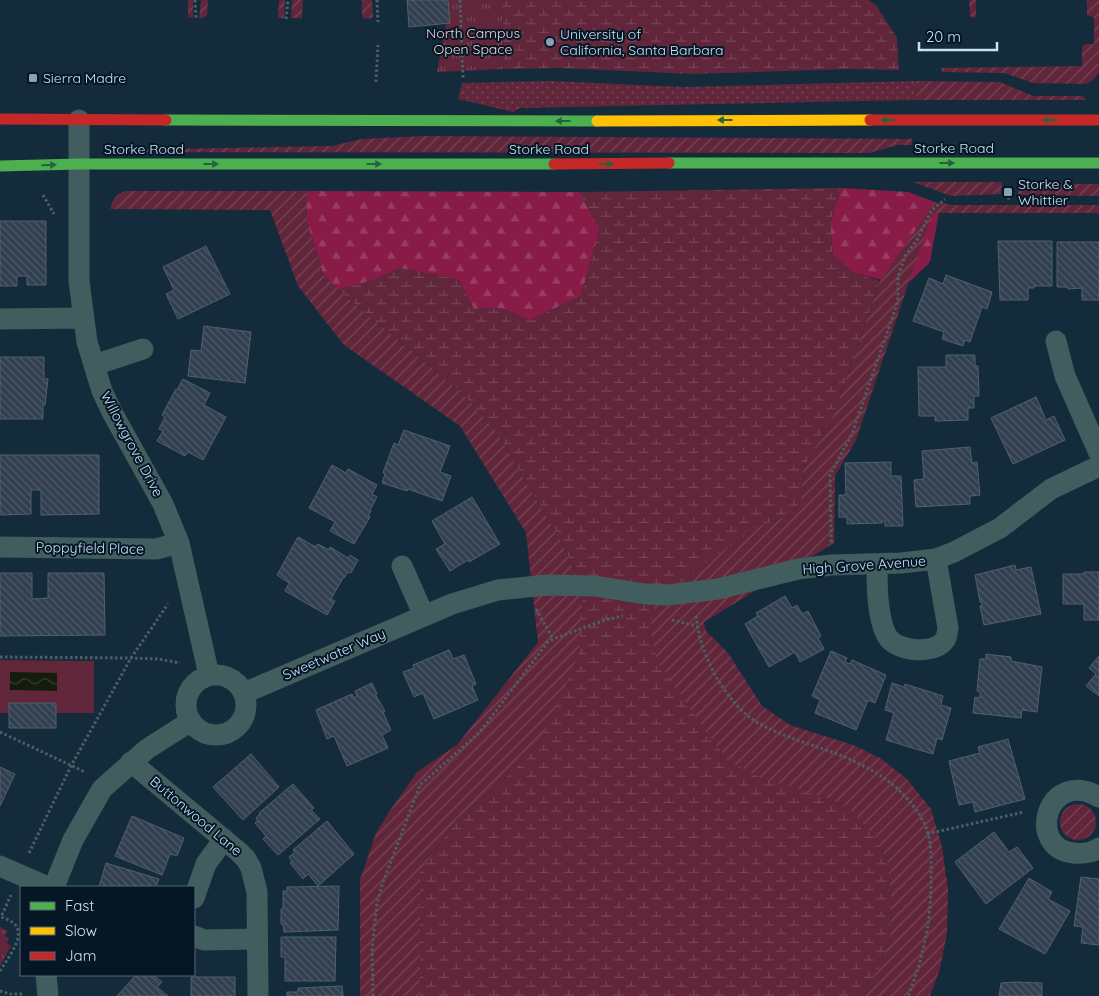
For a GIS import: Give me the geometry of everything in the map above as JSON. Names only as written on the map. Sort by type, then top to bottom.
[{"type":"main road","name":"Storke Road","points":[[0,119],[1099,120]]},
{"type":"main road","name":"Storke Road","points":[[0,166],[80,164],[1099,164]]},
{"type":"street","name":"Willowgrove Drive","points":[[79,120],[79,281],[82,318],[87,342],[102,391],[164,504],[179,543],[209,675]]},
{"type":"street","points":[[0,319],[82,318]]},
{"type":"street","points":[[1056,341],[1065,376],[1099,453]]},
{"type":"street","points":[[94,365],[143,349]]},
{"type":"street","name":"High Grove Avenue","points":[[547,585],[595,586],[645,594],[668,595],[694,593],[798,569],[831,565],[877,564],[936,559],[954,552],[1000,528],[1051,489],[1099,466]]},
{"type":"street","name":"Poppyfield Place","points":[[0,547],[156,549],[179,543]]},
{"type":"street","points":[[877,564],[880,605],[887,636],[892,643],[899,647],[917,649],[936,647],[943,643],[947,636],[948,628],[936,559]]},
{"type":"street","points":[[402,566],[424,616]]},
{"type":"street","name":"Sweetwater Way","points":[[244,693],[452,604],[498,590],[547,585]]},
{"type":"street","points":[[220,674],[238,684],[244,693],[247,702],[243,720],[237,728],[229,733],[220,736],[210,736],[201,732],[191,721],[186,706],[187,696],[192,686],[199,679],[209,675],[220,674]]},
{"type":"street","points":[[54,886],[73,840],[102,789],[147,749],[191,721]]},
{"type":"street","name":"Buttonwood Lane","points":[[131,762],[246,859],[254,878],[257,892],[258,996]]},
{"type":"street","points":[[1099,797],[1089,792],[1077,790],[1068,792],[1054,800],[1048,808],[1046,820],[1047,831],[1052,842],[1059,849],[1068,853],[1078,854],[1099,848]]},
{"type":"street","points":[[195,895],[206,864],[224,839]]},
{"type":"street","points":[[0,866],[46,886]]},
{"type":"street","points":[[195,936],[204,940],[257,939]]},
{"type":"street","points":[[46,976],[48,996]]},
{"type":"path","points":[[195,0],[196,19]]},
{"type":"path","points":[[286,19],[288,0]]},
{"type":"path","points":[[377,0],[378,22]]},
{"type":"path","points":[[460,0],[463,78]]},
{"type":"path","points":[[376,82],[378,45]]},
{"type":"path","points":[[1008,192],[1009,200]]},
{"type":"path","points":[[43,195],[55,215]]},
{"type":"path","points":[[831,542],[830,475],[852,434],[898,301],[898,278],[905,256],[918,240],[931,211],[946,198]]},
{"type":"path","points":[[694,593],[697,626],[702,646],[721,686],[740,708],[754,721],[782,735],[831,752],[873,770],[901,791],[923,819],[931,849],[931,900],[925,946],[908,996]]},
{"type":"path","points":[[25,860],[71,766],[131,658],[170,601]]},
{"type":"path","points":[[535,604],[538,614],[553,639]]},
{"type":"path","points":[[373,996],[372,949],[377,904],[420,785],[480,732],[547,643],[553,639],[605,620],[627,615]]},
{"type":"path","points":[[664,618],[697,626]]},
{"type":"path","points":[[0,657],[131,658],[158,659],[180,663]]},
{"type":"path","points":[[0,732],[88,774]]},
{"type":"path","points":[[927,834],[1031,810],[1048,808]]},
{"type":"path","points":[[0,972],[17,942],[18,933],[16,927],[12,922],[0,917],[13,890]]},
{"type":"path","points":[[0,991],[27,994]]},
{"type":"green space","points":[[188,0],[193,0],[193,18],[188,17]]},
{"type":"green space","points":[[201,0],[208,0],[207,16],[199,19]]},
{"type":"green space","points":[[279,0],[285,0],[284,18],[279,18],[278,16]]},
{"type":"green space","points":[[292,0],[303,0],[302,18],[291,18]]},
{"type":"green space","points":[[362,0],[372,0],[373,18],[364,19],[362,16]]},
{"type":"green space","name":"North Campus Open Space","points":[[449,0],[502,0],[504,69],[437,72]]},
{"type":"green space","points":[[502,0],[868,0],[876,5],[897,38],[899,70],[846,69],[693,74],[559,68],[504,69]]},
{"type":"green space","points":[[969,0],[976,0],[976,16],[974,18],[970,16]]},
{"type":"green space","points":[[1087,0],[1099,0],[1099,73],[1086,84],[1033,83],[1004,73],[942,72],[941,68],[1082,66],[1082,47],[1085,44],[1094,44],[1094,18],[1087,15]]},
{"type":"green space","points":[[551,81],[684,87],[917,81],[916,100],[520,108],[513,112],[458,99],[462,83]]},
{"type":"green space","points":[[917,81],[1000,82],[1033,96],[1083,96],[1086,100],[916,100]]},
{"type":"green space","points":[[425,136],[912,139],[912,145],[898,145],[869,153],[117,152],[117,150],[332,146],[362,139]]},
{"type":"green space","points":[[913,182],[1002,182],[1001,194],[951,196]]},
{"type":"green space","points":[[1019,184],[1099,184],[1099,196],[1018,195]]},
{"type":"green space","points":[[841,188],[908,192],[935,202],[939,212],[930,262],[905,286],[854,273],[833,255],[830,223]]},
{"type":"green space","points":[[841,188],[830,223],[833,255],[854,273],[880,281],[834,414],[803,469],[801,502],[789,516],[759,526],[655,599],[824,797],[848,807],[878,841],[888,864],[891,895],[890,935],[880,968],[859,996],[420,996],[420,872],[457,819],[494,789],[575,571],[558,536],[496,431],[462,393],[338,290],[373,280],[401,268],[459,280],[474,309],[501,308],[530,320],[581,296],[600,229],[579,192]]},
{"type":"green space","points":[[125,191],[307,191],[307,223],[323,274],[338,290],[462,393],[496,431],[558,536],[583,589],[579,653],[552,720],[527,758],[494,789],[457,819],[420,872],[420,996],[360,996],[360,880],[376,833],[417,772],[457,745],[538,642],[526,533],[460,426],[344,345],[298,286],[270,210],[110,209],[115,197]]},
{"type":"green space","points":[[307,191],[579,192],[600,229],[581,296],[530,320],[501,308],[474,309],[459,280],[401,268],[373,280],[338,290],[323,274],[307,223]]},
{"type":"green space","points":[[935,202],[953,205],[1099,205],[1099,213],[932,213],[856,440],[835,476],[834,543],[704,622],[706,631],[728,653],[762,706],[790,725],[853,745],[880,758],[906,778],[931,809],[942,847],[948,889],[947,933],[940,969],[930,996],[859,996],[880,968],[890,935],[891,895],[888,864],[878,841],[848,807],[824,797],[759,777],[732,763],[717,747],[657,661],[651,630],[655,599],[759,526],[789,516],[801,502],[803,469],[834,414],[880,281]]},
{"type":"green space","points":[[0,660],[94,661],[94,713],[0,713]]},
{"type":"green space","points":[[1078,804],[1085,805],[1091,809],[1095,815],[1095,829],[1091,835],[1085,839],[1078,840],[1071,839],[1065,835],[1061,829],[1060,822],[1061,815],[1065,809],[1071,805]]},
{"type":"green space","points":[[0,927],[7,931],[5,936],[9,938],[7,943],[11,946],[0,966]]},
{"type":"water","points":[[10,672],[57,673],[57,691],[10,690]]},
{"type":"building","points":[[407,0],[448,0],[450,23],[409,27]]},
{"type":"building","points":[[0,221],[46,221],[46,285],[27,285],[27,276],[17,276],[17,286],[0,286]]},
{"type":"building","points":[[998,241],[1052,241],[1052,286],[1028,288],[1028,300],[1000,300]]},
{"type":"building","points":[[1057,242],[1099,242],[1099,300],[1082,300],[1082,288],[1068,289],[1068,287],[1057,287]]},
{"type":"building","points":[[206,246],[230,294],[178,319],[166,294],[174,290],[163,267]]},
{"type":"building","points":[[946,275],[992,292],[987,309],[982,307],[970,342],[965,340],[963,346],[942,339],[944,332],[913,321],[929,278],[943,284]]},
{"type":"building","points":[[204,326],[251,332],[245,383],[188,376],[191,350],[201,351]]},
{"type":"building","points":[[946,355],[975,355],[975,366],[978,366],[979,396],[974,396],[974,408],[968,408],[968,420],[935,421],[935,416],[919,416],[918,367],[946,367]]},
{"type":"building","points":[[0,357],[44,357],[44,379],[48,379],[45,405],[43,405],[43,419],[0,419]]},
{"type":"building","points":[[183,379],[210,393],[204,405],[226,417],[203,460],[188,452],[185,456],[157,441],[163,431],[159,429],[165,417],[162,415]]},
{"type":"building","points":[[1036,397],[1046,420],[1054,416],[1065,440],[1013,464],[991,418]]},
{"type":"building","points":[[404,430],[450,446],[440,472],[451,476],[442,501],[408,489],[407,491],[382,483],[385,474],[383,473],[394,443],[398,445]]},
{"type":"building","points":[[970,447],[972,463],[977,462],[980,495],[970,496],[970,504],[916,507],[914,480],[924,479],[922,451]]},
{"type":"building","points":[[0,455],[99,455],[99,514],[41,515],[41,490],[31,490],[31,514],[0,515]]},
{"type":"building","points":[[891,462],[891,476],[901,476],[903,526],[885,526],[885,521],[882,521],[882,523],[847,524],[847,517],[839,517],[839,495],[846,495],[845,463]]},
{"type":"building","points":[[332,465],[346,473],[348,469],[377,485],[372,494],[377,497],[370,510],[368,516],[370,517],[354,544],[330,531],[335,522],[309,508]]},
{"type":"building","points":[[472,497],[500,544],[450,571],[436,549],[445,544],[432,521]]},
{"type":"building","points":[[298,537],[316,547],[318,544],[329,550],[330,547],[348,558],[350,555],[358,560],[351,573],[348,572],[343,578],[331,599],[335,601],[327,615],[285,591],[289,583],[277,575]]},
{"type":"building","points":[[1015,565],[1016,570],[1031,567],[1041,614],[984,625],[980,606],[982,602],[980,602],[975,575]]},
{"type":"building","points":[[1084,572],[1099,572],[1099,620],[1084,620],[1084,604],[1063,604],[1063,574],[1084,574]]},
{"type":"building","points":[[0,573],[32,573],[32,599],[48,598],[48,573],[104,573],[105,635],[0,636]]},
{"type":"building","points":[[785,596],[792,608],[797,605],[802,614],[808,611],[821,636],[818,638],[824,649],[800,662],[795,652],[769,667],[745,624],[758,616],[756,613]]},
{"type":"building","points":[[449,650],[453,659],[464,655],[476,684],[472,686],[478,700],[434,719],[423,693],[414,697],[403,672],[414,668],[413,665]]},
{"type":"building","points":[[831,651],[847,658],[845,662],[850,664],[852,660],[886,675],[875,703],[868,700],[856,730],[815,713],[820,700],[812,696]]},
{"type":"building","points":[[986,654],[1011,657],[1011,661],[1042,667],[1037,712],[1022,710],[1021,718],[973,713],[975,697],[980,698],[980,692],[977,691],[980,659],[986,659]]},
{"type":"building","points":[[1099,656],[1099,696],[1086,686],[1096,674],[1089,668]]},
{"type":"building","points":[[372,683],[377,694],[375,694],[385,711],[383,712],[391,730],[382,735],[388,748],[347,766],[334,736],[327,739],[316,710],[352,694],[354,698],[357,696],[355,691]]},
{"type":"building","points":[[892,683],[904,687],[905,684],[943,696],[941,705],[951,708],[942,740],[937,738],[933,754],[886,740],[894,713],[885,710]]},
{"type":"building","points":[[9,703],[56,703],[56,728],[9,728]]},
{"type":"building","points":[[1008,739],[1025,799],[975,812],[973,802],[959,805],[949,761],[980,753],[978,747]]},
{"type":"building","points":[[251,754],[279,787],[243,820],[213,787]]},
{"type":"building","points":[[0,767],[15,774],[0,806]]},
{"type":"building","points":[[293,784],[314,808],[311,810],[320,819],[278,855],[263,839],[266,836],[255,823],[258,821],[256,818],[259,813]]},
{"type":"building","points":[[132,816],[184,838],[177,856],[170,854],[162,875],[115,856]]},
{"type":"building","points":[[327,821],[354,854],[318,886],[308,874],[303,879],[290,863],[292,861],[289,857],[295,852],[293,850]]},
{"type":"building","points":[[994,832],[1009,852],[1017,847],[1033,868],[986,904],[955,862]]},
{"type":"building","points":[[106,863],[159,879],[156,886],[99,886]]},
{"type":"building","points":[[1081,877],[1099,879],[1099,945],[1081,943],[1083,927],[1074,926]]},
{"type":"building","points":[[1029,878],[1052,892],[1048,899],[1070,911],[1045,954],[999,929]]},
{"type":"building","points":[[339,886],[338,930],[284,932],[283,924],[281,924],[281,909],[283,909],[283,891],[287,891],[287,887]]},
{"type":"building","points":[[281,937],[336,937],[335,981],[285,981],[285,957],[281,957]]},
{"type":"building","points":[[135,976],[154,976],[162,982],[157,987],[168,996],[117,996]]},
{"type":"building","points":[[191,977],[235,977],[235,996],[191,996]]},
{"type":"building","points":[[1001,983],[1042,983],[1042,996],[999,996]]},
{"type":"building","points":[[342,986],[343,996],[287,996],[287,992],[298,992],[298,988]]},
{"type":"traffic: fast","points":[[166,120],[597,121]]},
{"type":"traffic: fast","points":[[669,163],[1099,163]]},
{"type":"traffic: fast","points":[[0,166],[80,164],[554,164]]},
{"type":"traffic: slow","points":[[597,121],[870,120]]},
{"type":"traffic: jam","points":[[0,119],[166,120]]},
{"type":"traffic: jam","points":[[870,120],[1099,120]]},
{"type":"traffic: jam","points":[[554,164],[669,163]]},
{"type":"place","name":"University of California, Santa Barbara","points":[[550,42]]},
{"type":"place","name":"Sierra Madre","points":[[33,78]]},
{"type":"place","name":"Storke & Whittier","points":[[1008,192]]}]
